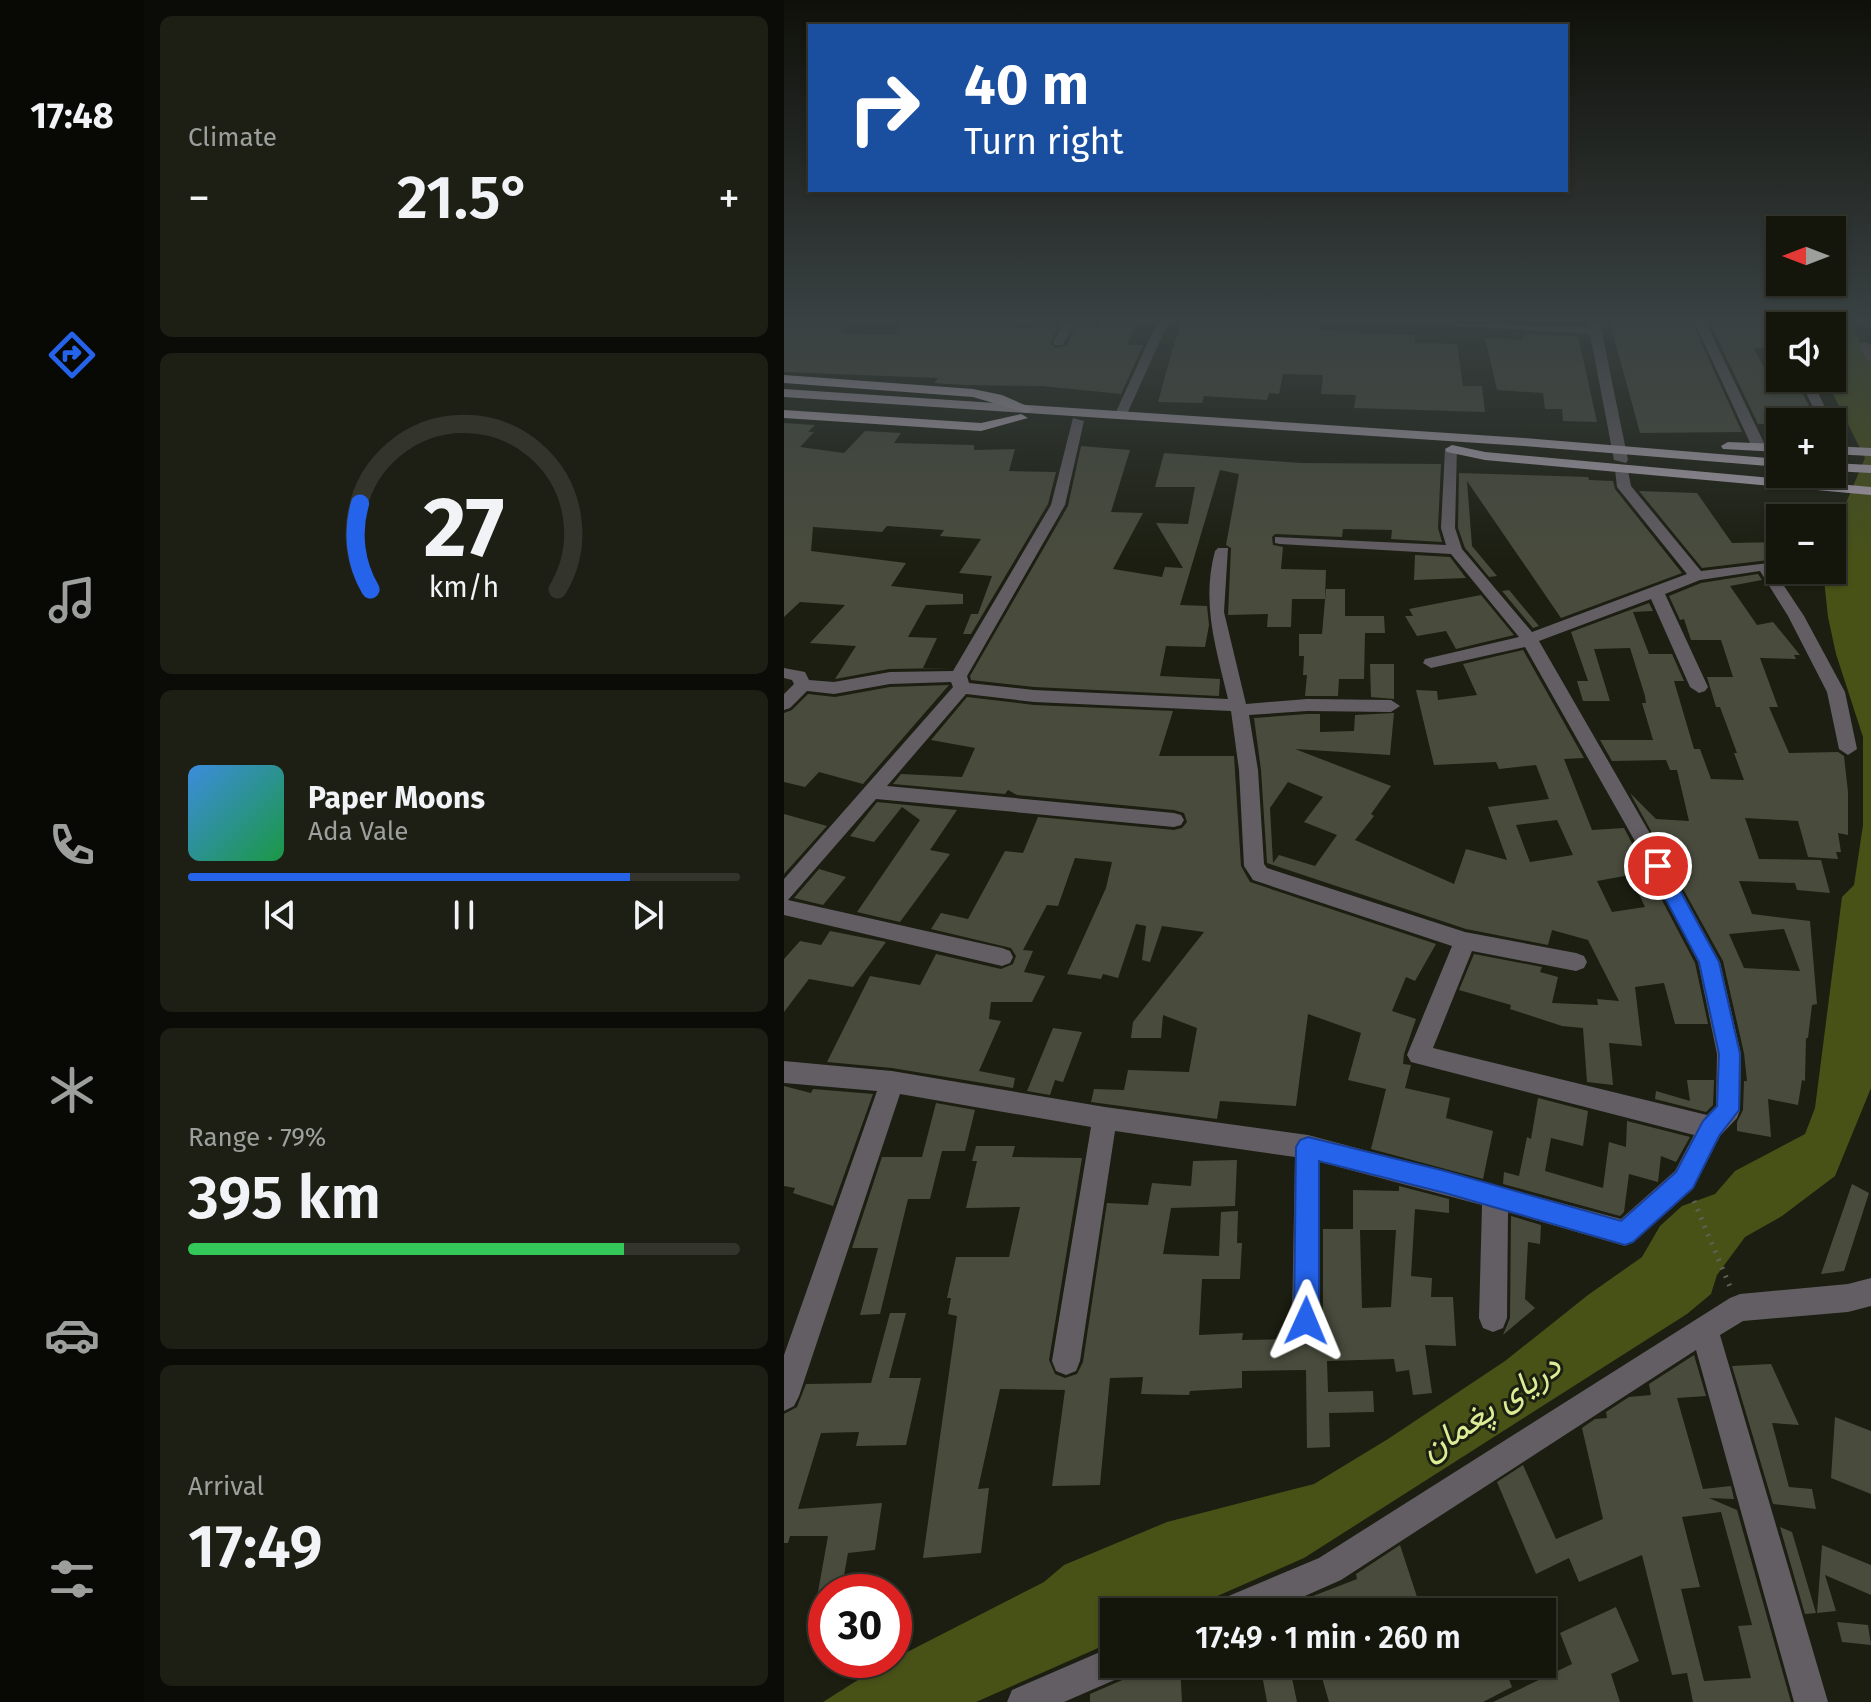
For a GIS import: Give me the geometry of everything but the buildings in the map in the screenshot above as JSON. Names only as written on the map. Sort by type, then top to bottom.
[{"type":"highway","points":[[1004,402],[1024,414]]},
{"type":"highway","points":[[784,414],[981,427],[1024,414]]},
{"type":"main road","points":[[918,402],[1078,421],[1524,442],[1766,471]]},
{"type":"main road","points":[[784,405],[943,415],[1121,414],[1323,434],[1452,449],[1485,456],[1620,455],[1766,447]]},
{"type":"main road","points":[[1846,451],[1871,452]]},
{"type":"main road","points":[[1620,455],[1766,462]]},
{"type":"main road","points":[[1620,455],[1766,471]]},
{"type":"main road","points":[[1846,475],[1871,469]]},
{"type":"main road","points":[[1846,478],[1871,479]]},
{"type":"main road","points":[[1846,482],[1871,491]]},
{"type":"street","points":[[1121,414],[1126,402]]},
{"type":"street","points":[[1610,402],[1624,487],[1697,576]]},
{"type":"street","points":[[1738,402],[1759,447]]},
{"type":"street","points":[[784,893],[873,792],[960,682],[1058,505],[1078,421]]},
{"type":"street","points":[[784,1072],[892,1082],[1105,1118],[1308,1147],[1625,1233],[1684,1180],[1711,1128],[1728,1110],[1729,1054],[1709,962],[1645,842],[1529,639],[1455,550],[1448,528],[1452,449]]},
{"type":"street","points":[[1280,540],[1455,550]]},
{"type":"street","points":[[1223,551],[1213,593],[1251,784],[1254,866],[1260,874],[1465,941],[1576,962]]},
{"type":"street","points":[[1431,663],[1511,646],[1697,576],[1761,565],[1766,568],[1836,692],[1848,749]]},
{"type":"street","points":[[1656,592],[1699,687]]},
{"type":"street","points":[[784,673],[799,676],[803,685]]},
{"type":"street","points":[[803,685],[834,688],[890,678],[960,682],[1034,696],[1238,708],[1391,706]]},
{"type":"street","points":[[784,704],[803,685]]},
{"type":"street","points":[[873,792],[1174,820]]},
{"type":"street","points":[[784,907],[1002,957]]},
{"type":"street","points":[[1465,941],[1419,1055],[1711,1128]]},
{"type":"street","points":[[784,1396],[892,1082]]},
{"type":"street","points":[[1066,1361],[1105,1118]]},
{"type":"street","points":[[1306,1321],[1308,1147]]},
{"type":"street","points":[[1493,1318],[1495,1196]]},
{"type":"street","points":[[1263,1598],[1330,1569],[1704,1329],[1737,1301],[1848,1298],[1871,1292]]},
{"type":"street","points":[[1704,1329],[1811,1702]]},
{"type":"street","points":[[1024,1702],[1100,1669]]},
{"type":"path","points":[[1691,1192],[1737,1301]]},
{"type":"water","name":"دریای پغمان","points":[[1837,402],[1871,402],[1871,1088],[1835,1176],[1782,1216],[1745,1237],[1717,1275],[1711,1294],[1687,1314],[1304,1558],[1213,1598],[1100,1598],[1100,1647],[976,1702],[823,1702],[861,1678],[912,1678],[912,1650],[1044,1582],[1064,1565],[1167,1522],[1314,1484],[1505,1361],[1642,1257],[1660,1226],[1682,1206],[1715,1194],[1735,1171],[1805,1134],[1815,1108],[1842,897],[1854,885],[1863,825],[1863,737],[1836,654],[1824,584],[1846,584],[1846,503],[1865,458],[1846,420],[1846,408],[1840,408]]},
{"type":"route","points":[[1306,1321],[1308,1147],[1625,1233],[1684,1180],[1711,1128],[1728,1110],[1729,1054],[1709,962],[1658,866]]}]
